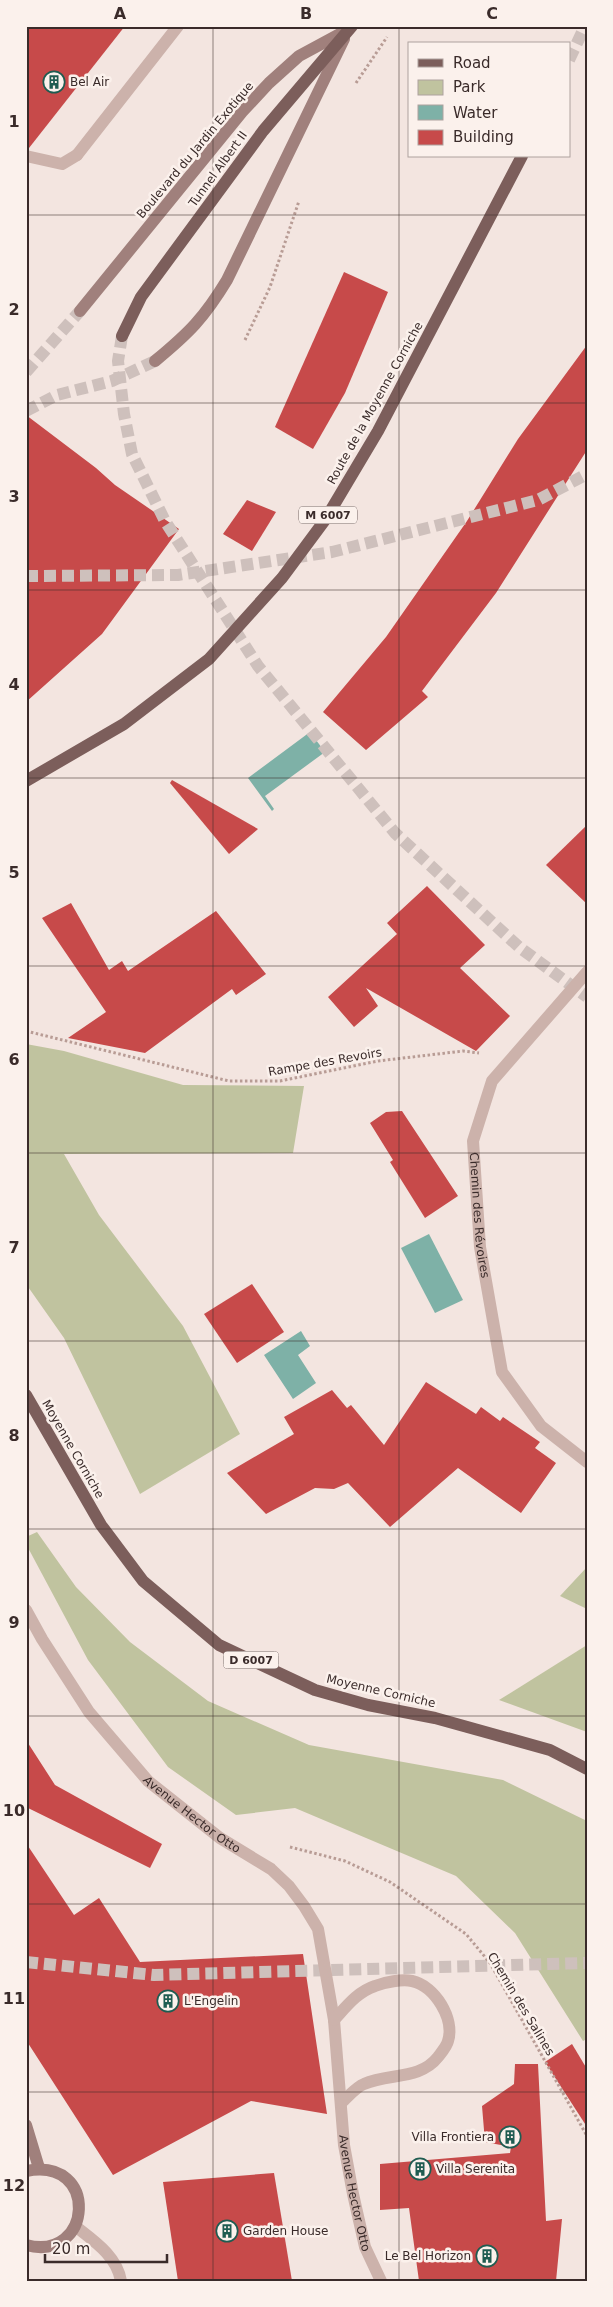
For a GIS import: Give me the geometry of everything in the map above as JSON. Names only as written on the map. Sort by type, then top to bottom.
[{"type":"main road","name":"Boulevard du Jardin Exotique","points":[[80,311],[242,112],[269,83],[299,56],[351,28]]},
{"type":"main road","name":"Tunnel Albert II","points":[[122,336],[140,297],[263,131],[351,28]]},
{"type":"main road","points":[[155,361],[189,333],[210,309],[227,280],[351,28]]},
{"type":"main road","name":"Route de la Moyenne Corniche","points":[[26,781],[124,724],[209,659],[282,578],[325,520],[378,431],[521,158]]},
{"type":"main road","name":"Moyenne Corniche","points":[[26,1395],[101,1525],[143,1581],[220,1645],[315,1690],[368,1705],[435,1718],[550,1750],[587,1769]]},
{"type":"main road","points":[[26,2125],[33,2170],[50,2170],[61,2174],[77,2192],[80,2204],[76,2226],[70,2236],[60,2242],[39,2248],[27,2247]]},
{"type":"street","points":[[26,156],[62,164],[77,155],[178,26]]},
{"type":"street","name":"Chemin des Révoires","points":[[587,972],[492,1081],[472,1141],[480,1247],[502,1372],[541,1426],[587,1462]]},
{"type":"street","name":"Avenue Hector Otto","points":[[26,1610],[42,1639],[89,1712],[148,1781],[220,1838],[271,1868],[289,1886],[304,1906],[318,1930],[334,2020],[344,2145],[366,2248],[381,2281]]},
{"type":"street","points":[[334,2020],[355,1997],[374,1986],[411,1980],[425,1986],[436,1995],[447,2016],[448,2040],[437,2058],[424,2070],[362,2084],[341,2103]]},
{"type":"street","points":[[76,2226],[108,2254],[119,2271],[121,2281]]},
{"type":"path","points":[[354,86],[387,37]]},
{"type":"path","points":[[245,340],[270,287],[300,198]]},
{"type":"path","name":"Rampe des Revoirs","points":[[26,1031],[229,1081],[280,1081],[378,1061],[463,1051],[511,1059]]},
{"type":"path","name":"Chemin des Salines","points":[[284,1846],[346,1861],[381,1878],[466,1934],[490,1963],[587,2136]]},
{"type":"green space","points":[[26,1044],[64,1051],[183,1085],[304,1086],[293,1153],[64,1154],[99,1215],[183,1326],[240,1434],[140,1494],[64,1338],[26,1284]]},
{"type":"green space","points":[[37,1532],[76,1587],[130,1642],[208,1701],[309,1745],[503,1780],[587,1821],[587,2039],[583,2041],[515,1933],[456,1876],[295,1808],[236,1815],[168,1767],[88,1660],[26,1544],[26,1537]]},
{"type":"green space","points":[[587,1567],[587,1609],[560,1596]]},
{"type":"green space","points":[[587,1645],[587,1732],[499,1700]]},
{"type":"water","points":[[310,732],[325,752],[265,796],[274,809],[272,811],[248,778]]},
{"type":"water","points":[[429,1234],[463,1300],[435,1313],[401,1248]]},
{"type":"water","points":[[301,1331],[310,1346],[298,1355],[316,1383],[293,1399],[264,1355]]},
{"type":"building","name":"Bel Air","points":[[26,26],[125,26],[29,148],[26,148]]},
{"type":"building","points":[[344,272],[388,292],[345,393],[313,449],[275,427]]},
{"type":"building","points":[[587,345],[587,450],[496,593],[422,691],[428,697],[366,750],[323,712],[386,637],[467,521],[518,439]]},
{"type":"building","points":[[26,415],[96,468],[115,485],[179,529],[102,634],[26,702]]},
{"type":"building","points":[[247,500],[276,512],[252,551],[223,534]]},
{"type":"building","points":[[172,780],[258,829],[229,854],[170,783]]},
{"type":"building","points":[[587,825],[587,904],[546,865]]},
{"type":"building","points":[[427,886],[485,945],[460,968],[510,1016],[476,1051],[366,988],[378,1006],[354,1027],[328,997],[397,934],[387,923]]},
{"type":"building","points":[[71,903],[109,970],[122,961],[128,971],[216,911],[266,974],[236,995],[232,989],[145,1053],[68,1038],[106,1012],[42,918]]},
{"type":"building","points":[[402,1111],[458,1196],[425,1218],[390,1162],[393,1160],[370,1123],[386,1112]]},
{"type":"building","points":[[252,1284],[284,1332],[237,1363],[204,1314]]},
{"type":"building","points":[[426,1382],[476,1414],[481,1407],[500,1421],[503,1417],[540,1442],[535,1448],[556,1463],[521,1513],[458,1468],[390,1527],[348,1483],[334,1489],[315,1488],[266,1514],[227,1473],[294,1434],[284,1417],[332,1390],[347,1408],[351,1405],[384,1445]]},
{"type":"building","points":[[26,1740],[55,1785],[162,1844],[150,1868],[26,1807]]},
{"type":"building","name":"L'Engelin","points":[[26,1843],[74,1915],[99,1898],[140,1962],[303,1954],[327,2114],[251,2101],[113,2175],[26,2040]]},
{"type":"building","points":[[572,2044],[587,2069],[587,2127],[545,2062]]},
{"type":"building","points":[[515,2064],[538,2064],[546,2221],[562,2219],[556,2281],[419,2281],[409,2208],[380,2210],[380,2164],[510,2153],[511,2147],[485,2142],[482,2106],[514,2084]]},
{"type":"building","name":"Garden House","points":[[274,2173],[292,2281],[178,2281],[163,2182]]},
{"type":"tunnel","points":[[570,58],[585,26]]},
{"type":"tunnel","points":[[26,372],[80,311]]},
{"type":"tunnel","points":[[122,336],[118,361],[124,414],[132,454],[165,521],[258,666],[395,833],[519,947],[587,997]]},
{"type":"tunnel","points":[[26,411],[57,395],[112,381],[155,361]]},
{"type":"tunnel","points":[[26,576],[178,575],[332,552],[538,500],[587,474]]},
{"type":"tunnel","points":[[26,1962],[154,1975],[587,1963]]},
{"type":"place","name":"Bel Air","points":[[54,82]]},
{"type":"place","name":"L'Engelin","points":[[168,2001]]},
{"type":"place","name":"Villa Frontiera","points":[[510,2137]]},
{"type":"place","name":"Villa Serenita","points":[[420,2169]]},
{"type":"place","name":"Garden House","points":[[227,2231]]},
{"type":"place","name":"Le Bel Horizon","points":[[487,2256]]}]
